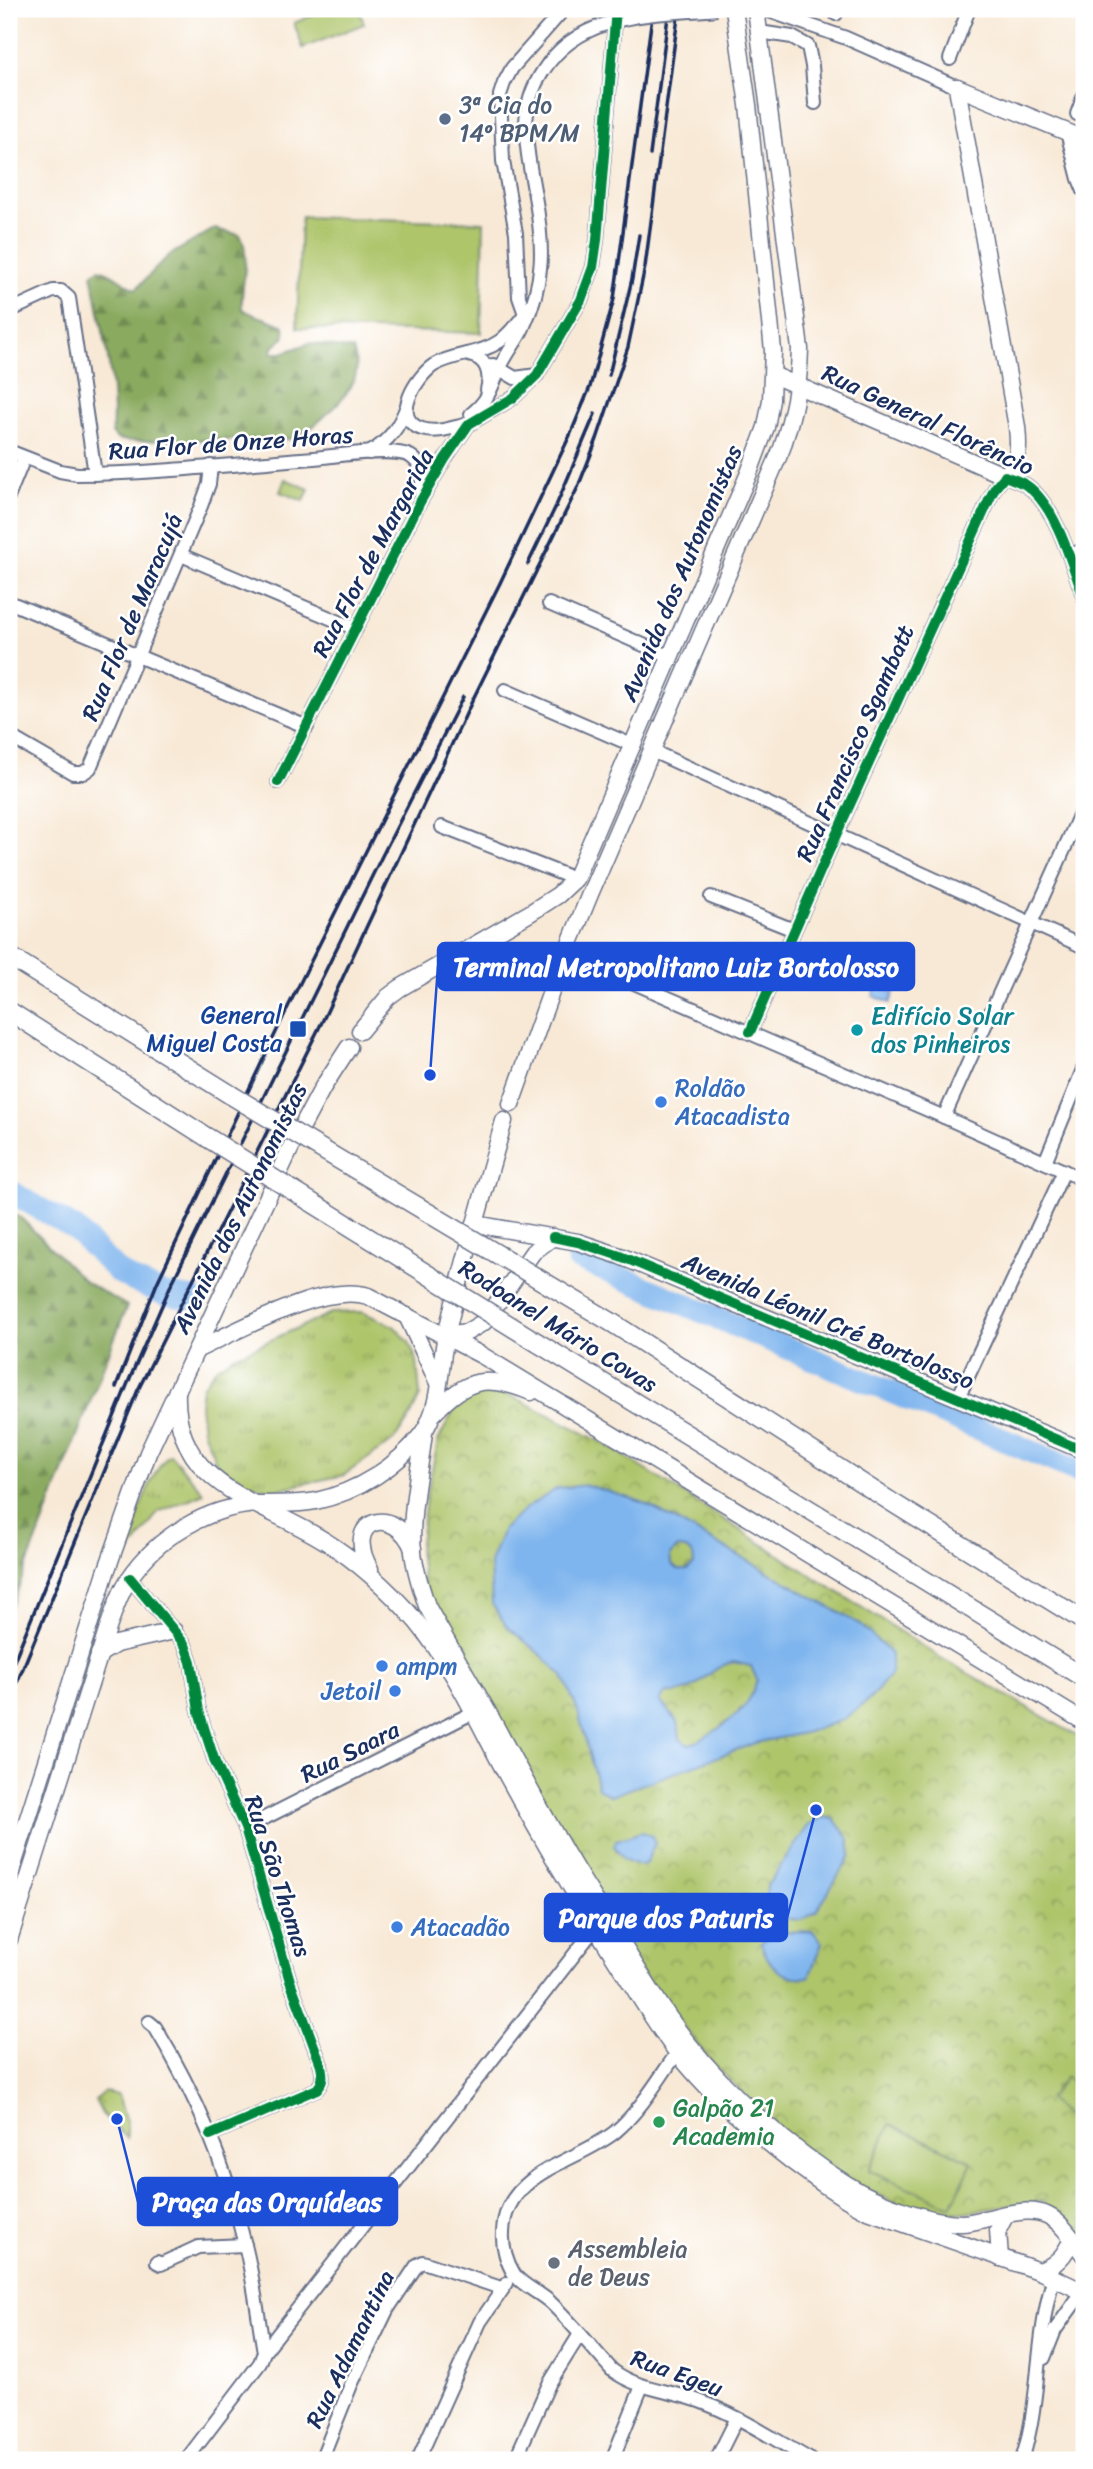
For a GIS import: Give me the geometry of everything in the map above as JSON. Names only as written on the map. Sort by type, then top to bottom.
[{"type":"highway","points":[[9,944],[49,980]]},
{"type":"highway","name":"Rodoanel Mário Covas","points":[[9,956],[231,1095],[611,1322],[892,1503],[1084,1621]]},
{"type":"highway","name":"Rodoanel Mário Covas","points":[[9,1013],[31,1024],[208,1138],[538,1343],[1084,1678]]},
{"type":"main road","name":"Avenida dos Autonomistas","points":[[360,1031],[387,997],[530,913],[558,895],[575,879],[634,746],[766,427],[771,400],[773,351],[748,105],[734,9]]},
{"type":"main road","name":"Avenida dos Autonomistas","points":[[511,1104],[557,975],[782,448],[799,386],[800,349],[756,9]]},
{"type":"main road","points":[[957,87],[1084,139]]},
{"type":"main road","name":"Rua Francisco Sgambatt","points":[[957,87],[1017,427],[1019,448],[1016,466],[1005,476]]},
{"type":"main road","name":"Rua General Florêncio","points":[[773,375],[1005,476]]},
{"type":"main road","name":"Avenida dos Autonomistas","points":[[9,1878],[136,1483],[195,1350],[292,1145],[323,1087],[349,1047]]},
{"type":"main road","points":[[505,1121],[446,1335],[439,1385],[424,1432],[415,1504],[413,1549],[418,1578],[427,1605],[563,1850],[614,1932],[688,2044],[730,2090],[770,2127],[850,2187],[873,2198],[939,2221],[965,2223],[1034,2211],[1049,2214],[1061,2222],[1084,2255]]},
{"type":"main road","name":"Avenida Léonil Cré Bortolosso","points":[[475,1224],[578,1242],[620,1256],[1084,1451]]},
{"type":"main road","points":[[446,1335],[467,1332],[484,1322],[526,1261],[539,1247],[554,1237]]},
{"type":"main road","points":[[195,1350],[240,1328],[328,1295],[352,1292],[368,1296],[446,1335],[575,1411],[1084,1722]]},
{"type":"main road","points":[[408,1316],[439,1385]]},
{"type":"main road","points":[[431,1416],[463,1387],[476,1381],[492,1380],[517,1386],[575,1411]]},
{"type":"main road","points":[[177,1391],[176,1410],[181,1432],[191,1455],[207,1474],[225,1488],[353,1559],[400,1602],[434,1643],[551,1857],[595,1928],[657,2026],[677,2053],[721,2099],[761,2137],[843,2199],[868,2211],[1046,2274],[1084,2292]]},
{"type":"main road","points":[[9,1940],[99,1654],[123,1590],[147,1557],[183,1528],[213,1514],[256,1504],[299,1503],[341,1494],[371,1479],[396,1461],[424,1432]]},
{"type":"main road","points":[[374,1577],[360,1546],[366,1528],[376,1521],[387,1522],[408,1538],[413,1549]]},
{"type":"main road","points":[[99,1654],[116,1644],[174,1631]]},
{"type":"main road","points":[[1000,2258],[998,2230],[1006,2214]]},
{"type":"main road","points":[[1046,2274],[1068,2250],[1072,2238]]},
{"type":"street","points":[[528,309],[519,297],[516,233],[503,161],[500,94],[512,68],[564,9]]},
{"type":"street","name":"Rua Flor de Margarida","points":[[278,782],[420,502],[454,445],[469,425],[513,398],[537,375],[573,316],[593,267],[616,9]]},
{"type":"street","points":[[450,427],[479,407],[493,390],[499,370],[524,326],[540,280],[542,251],[527,143],[527,115],[535,86],[545,67],[580,34],[609,22],[717,9]]},
{"type":"street","points":[[763,9],[846,38],[957,87]]},
{"type":"street","points":[[950,59],[969,9]]},
{"type":"street","points":[[759,32],[792,37],[808,46],[813,66],[815,103]]},
{"type":"street","points":[[1077,114],[1084,95]]},
{"type":"street","points":[[1068,132],[1084,191]]},
{"type":"street","points":[[9,311],[53,291],[61,291],[68,296],[75,327],[95,474]]},
{"type":"street","points":[[369,453],[383,444],[394,432],[415,385],[429,369],[447,359],[469,355],[497,343],[513,330],[528,309]]},
{"type":"street","points":[[469,355],[515,378],[537,375]]},
{"type":"street","points":[[407,406],[409,419],[416,427],[432,431],[469,425],[489,380],[483,360]]},
{"type":"street","name":"Rua Flor de Onze Horas","points":[[9,451],[60,471],[95,474],[369,453],[403,454],[414,460],[420,468],[423,480],[420,502]]},
{"type":"street","points":[[9,495],[24,458]]},
{"type":"street","name":"Rua Flor de Maracujá","points":[[9,736],[59,767],[78,774],[88,771],[96,758],[181,555],[205,495],[211,466]]},
{"type":"street","name":"Rua General Florêncio","points":[[1005,476],[1025,485],[1041,500],[1069,555],[1084,598]]},
{"type":"street","name":"Rua Francisco Sgambatt","points":[[750,1032],[836,835],[995,488],[1005,476]]},
{"type":"street","points":[[1069,555],[1084,550]]},
{"type":"street","points":[[181,555],[356,629]]},
{"type":"street","points":[[9,602],[307,727]]},
{"type":"street","points":[[549,604],[671,657]]},
{"type":"street","points":[[505,690],[634,746]]},
{"type":"street","points":[[652,751],[1084,947]]},
{"type":"street","points":[[944,1117],[1084,805]]},
{"type":"street","points":[[442,827],[575,879]]},
{"type":"street","points":[[711,897],[794,930]]},
{"type":"street","points":[[557,975],[575,965],[597,967],[1084,1180]]},
{"type":"street","points":[[1045,1162],[1084,1067]]},
{"type":"street","points":[[958,1398],[1064,1171]]},
{"type":"street","name":"Rua São Thomas","points":[[130,1578],[174,1631],[191,1661],[199,1711],[215,1762],[245,1828],[290,1981],[323,2078],[317,2089],[210,2135]]},
{"type":"street","name":"Rua Saara","points":[[245,1828],[472,1713]]},
{"type":"street","points":[[186,2460],[595,1928]]},
{"type":"street","points":[[149,2022],[155,2027],[181,2071],[210,2135],[245,2245],[262,2358]]},
{"type":"street","points":[[418,2460],[480,2322],[501,2288],[515,2275],[503,2243],[503,2224],[510,2202],[522,2188],[552,2166],[612,2134],[630,2118],[677,2053]]},
{"type":"street","points":[[157,2262],[167,2263],[198,2247],[245,2245]]},
{"type":"street","name":"Rua Adamantina","points":[[321,2460],[351,2385],[387,2310],[411,2272],[423,2262],[501,2288]]},
{"type":"street","points":[[1022,2460],[1040,2368],[1046,2274]]},
{"type":"street","name":"Rua Egeu","points":[[515,2275],[550,2301],[622,2378],[702,2402],[737,2418],[811,2460]]},
{"type":"street","points":[[1040,2368],[1055,2330],[1084,2292]]},
{"type":"street","points":[[515,2460],[549,2384],[580,2333]]},
{"type":"street","points":[[612,2460],[642,2386]]},
{"type":"street","points":[[716,2460],[737,2418]]},
{"type":"green space","points":[[328,9],[359,9],[364,24],[303,48],[294,23]]},
{"type":"green space","points":[[301,217],[484,222],[481,333],[297,328]]},
{"type":"green space","points":[[214,229],[240,235],[243,243],[245,261],[242,309],[284,326],[285,337],[274,346],[271,353],[282,353],[310,343],[353,350],[356,370],[352,385],[329,412],[294,439],[117,439],[112,433],[110,373],[92,274],[99,269],[104,270],[136,289],[168,256]]},
{"type":"green space","points":[[285,479],[309,489],[304,501],[280,492]]},
{"type":"green space","points":[[9,1213],[20,1217],[84,1281],[127,1306],[9,1612]]},
{"type":"green space","points":[[362,1312],[394,1326],[409,1342],[417,1361],[420,1396],[409,1419],[394,1440],[344,1475],[274,1490],[242,1483],[219,1469],[203,1430],[200,1406],[202,1387],[217,1367],[233,1357],[331,1313]]},
{"type":"green space","points":[[494,1390],[516,1398],[607,1445],[938,1656],[1084,1740],[1084,2242],[1042,2201],[931,2217],[850,2184],[782,2131],[712,2063],[639,1970],[424,1593],[419,1549],[438,1441],[453,1411],[470,1395]]},
{"type":"green space","points":[[170,1454],[204,1493],[158,1512],[117,1571],[154,1475]]},
{"type":"green space","points":[[1066,2077],[1084,2093],[1084,2132],[1048,2099]]},
{"type":"green space","points":[[105,2092],[118,2095],[127,2125],[127,2138],[102,2114],[95,2100]]},
{"type":"green space","points":[[890,2124],[972,2162],[951,2207],[869,2170]]},
{"type":"water","points":[[877,986],[894,993],[890,1003],[873,996]]},
{"type":"water","points":[[587,1485],[642,1502],[774,1575],[861,1625],[891,1654],[891,1674],[870,1699],[842,1720],[808,1732],[755,1743],[611,1796],[598,1788],[578,1711],[563,1676],[507,1627],[492,1604],[490,1563],[503,1529],[525,1509],[558,1488]],"holes":[[[677,1548],[686,1549],[693,1555],[694,1564],[687,1570],[678,1570],[671,1564],[670,1555]],[[733,1662],[751,1666],[757,1680],[751,1696],[729,1721],[688,1745],[680,1739],[678,1722],[660,1701],[665,1693],[687,1690],[723,1665]]]},
{"type":"water","points":[[822,1817],[834,1819],[849,1839],[851,1855],[816,1912],[802,1920],[777,1918],[765,1909],[767,1886],[808,1826]]},
{"type":"water","points":[[642,1832],[652,1836],[655,1843],[646,1863],[640,1866],[623,1859],[614,1846],[616,1840]]},
{"type":"water","points":[[813,1931],[822,1943],[809,1977],[792,1976],[778,1970],[772,1965],[761,1943],[772,1932]]},
{"type":"waterway","points":[[9,1191],[74,1228],[117,1271],[134,1281],[164,1294],[194,1299]]},
{"type":"waterway","points":[[578,1259],[1084,1474]]},
{"type":"railway","points":[[116,1387],[157,1283],[288,1007],[500,583],[590,387],[614,299],[653,9]]},
{"type":"railway","points":[[650,155],[669,9]]},
{"type":"railway","points":[[9,1702],[138,1390],[322,1022],[473,699],[578,487],[597,439],[628,347],[645,267],[679,9]]},
{"type":"railway","points":[[609,375],[632,279],[639,235]]},
{"type":"railway","points":[[528,564],[595,414]]},
{"type":"railway","points":[[9,1673],[170,1287],[463,697]]},
{"type":"cycle path","points":[[278,782],[420,502],[445,459],[469,424],[513,398],[537,375],[581,300],[593,267],[597,240],[616,9]]},
{"type":"cycle path","points":[[750,1032],[836,835],[991,496],[1005,476],[1026,485],[1046,506],[1062,537],[1084,598]]},
{"type":"cycle path","points":[[553,1237],[620,1256],[1084,1451]]},
{"type":"cycle path","points":[[130,1578],[185,1645],[191,1662],[199,1711],[215,1762],[245,1828],[290,1981],[321,2065],[322,2081],[317,2089],[210,2135]]},
{"type":"place","name":"3ª Cia do 14º BPM/M","points":[[445,119]]},
{"type":"place","name":"General Miguel Costa","points":[[298,1029]]},
{"type":"place","name":"Edifício Solar dos Pinheiros","points":[[857,1030]]},
{"type":"place","name":"Terminal Metropolitano Luiz Bortolosso","points":[[430,1075]]},
{"type":"place","name":"Roldão Atacadista","points":[[661,1102]]},
{"type":"place","name":"ampm","points":[[382,1666]]},
{"type":"place","name":"Jetoil","points":[[395,1691]]},
{"type":"place","name":"Parque dos Paturis","points":[[816,1810]]},
{"type":"place","name":"Atacadão","points":[[397,1927]]},
{"type":"place","name":"Praça das Orquídeas","points":[[117,2119]]},
{"type":"place","name":"Galpão 21 Academia","points":[[659,2122]]},
{"type":"place","name":"Assembleia de Deus","points":[[554,2263]]}]
